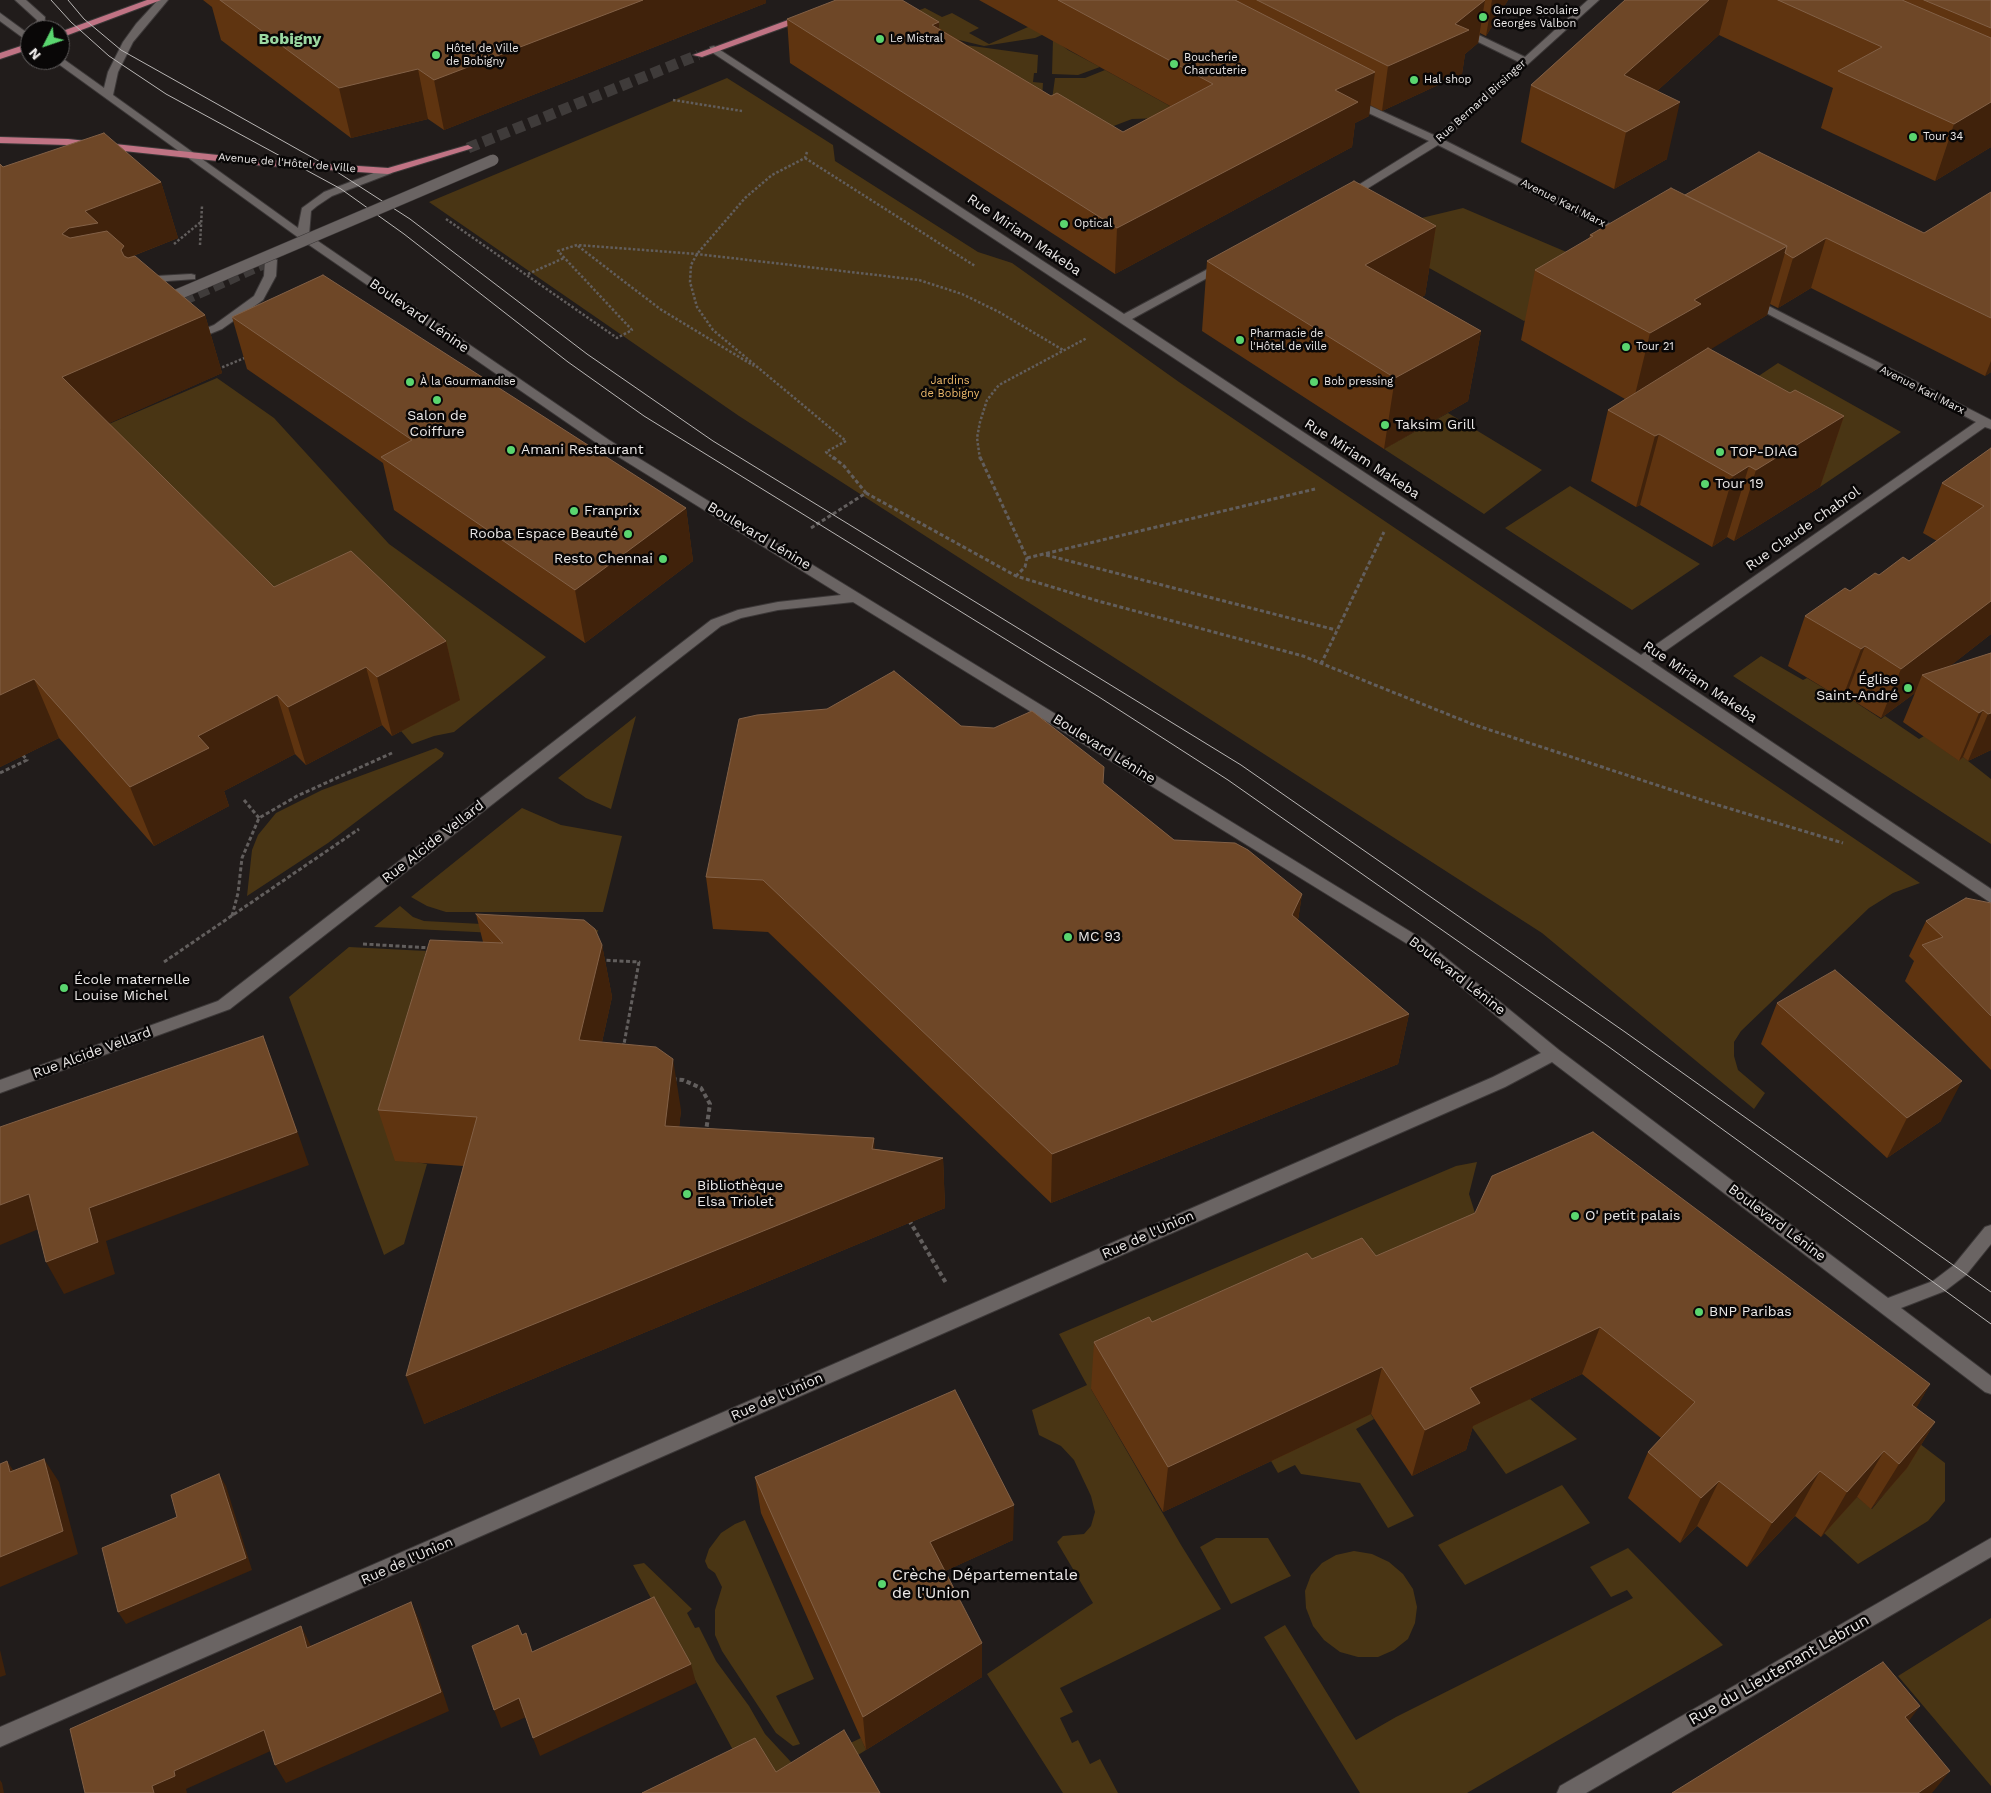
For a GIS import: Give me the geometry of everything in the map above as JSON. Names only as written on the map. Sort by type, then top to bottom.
[{"type":"main road","points":[[70,31],[156,0]]},
{"type":"main road","points":[[698,56],[815,13]]},
{"type":"main road","points":[[0,56],[20,49]]},
{"type":"main road","name":"Avenue de l'Hôtel de Ville","points":[[0,140],[68,142],[255,162],[388,171],[468,148]]},
{"type":"street","points":[[20,0],[42,20]]},
{"type":"street","points":[[108,95],[114,72],[128,42],[139,26],[163,0]]},
{"type":"street","name":"Rue Bernard Birsinger","points":[[1335,203],[1386,174],[1437,141],[1594,0]]},
{"type":"street","points":[[0,16],[20,32]]},
{"type":"street","points":[[1453,26],[1525,61]]},
{"type":"street","name":"Rue Miriam Makeba","points":[[714,49],[1640,661],[1991,897]]},
{"type":"street","name":"Boulevard Lénine","points":[[70,68],[186,154],[303,236],[606,443],[1419,944],[1553,1054],[1991,1386]]},
{"type":"street","name":"Avenue Karl Marx","points":[[1347,99],[1485,163],[1635,241]]},
{"type":"street","points":[[148,308],[493,160]]},
{"type":"street","name":"Avenue de l'Hôtel de Ville","points":[[303,236],[306,210],[313,204],[328,194],[388,171]]},
{"type":"street","points":[[1122,320],[1233,259]]},
{"type":"street","points":[[191,338],[218,327],[242,312],[259,298],[270,276],[271,260]]},
{"type":"street","points":[[125,282],[186,277]]},
{"type":"street","name":"Avenue Karl Marx","points":[[1741,296],[1987,424]]},
{"type":"street","name":"Rue Claude Chabrol","points":[[1640,661],[1987,424]]},
{"type":"street","name":"Rue Alcide Vellard","points":[[0,1087],[224,1005],[716,623],[738,614],[778,606],[858,597]]},
{"type":"street","name":"Rue de l'Union","points":[[0,1737],[1499,1082],[1553,1054]]},
{"type":"street","points":[[1887,1306],[1939,1286],[1960,1270],[1991,1232]]},
{"type":"street","name":"Rue du Lieutenant Lebrun","points":[[1567,1793],[1991,1547]]},
{"type":"path","points":[[674,100],[744,111]]},
{"type":"path","points":[[805,158],[806,148]]},
{"type":"path","points":[[805,158],[783,168],[760,183],[697,254],[691,265],[690,282],[696,307],[713,330],[846,440],[826,452],[844,466],[866,493],[1016,576],[1098,601],[1303,656],[1472,724],[1708,802],[1851,845]]},
{"type":"path","points":[[805,158],[980,269]]},
{"type":"path","points":[[186,277],[202,240],[202,201]]},
{"type":"path","points":[[440,215],[617,338],[632,330],[558,250],[577,245],[697,254],[919,280],[962,294],[999,312],[1063,350]]},
{"type":"path","points":[[577,245],[660,309],[764,373]]},
{"type":"path","points":[[527,275],[564,258]]},
{"type":"path","points":[[1016,576],[1025,567],[1027,558],[980,459],[977,438],[987,400],[995,389],[1088,338],[1079,332]]},
{"type":"path","points":[[215,371],[249,356]]},
{"type":"path","points":[[1027,558],[1361,478]]},
{"type":"path","points":[[809,530],[866,493]]},
{"type":"path","points":[[1321,664],[1398,502]]},
{"type":"path","points":[[1044,554],[1336,630]]},
{"type":"path","points":[[0,774],[27,760],[20,752]]},
{"type":"path","points":[[232,916],[238,893],[242,858],[250,835],[259,818],[297,796],[392,753]]},
{"type":"path","points":[[244,800],[259,818]]},
{"type":"path","points":[[164,962],[359,829]]},
{"type":"path","points":[[310,938],[436,948]]},
{"type":"path","points":[[591,959],[639,962],[622,1049]]},
{"type":"path","points":[[664,1078],[682,1080],[701,1088],[710,1104],[709,1121],[704,1137]]},
{"type":"path","points":[[907,1217],[965,1314]]},
{"type":"green space","points":[[925,8],[942,17],[952,13],[979,28],[969,33],[989,44],[1028,27],[1088,15],[1035,38],[984,46],[955,39],[909,14]]},
{"type":"green space","points":[[1053,39],[1068,50],[1100,67],[1078,75],[1052,74]]},
{"type":"green space","points":[[965,45],[1038,55],[1037,73],[1034,73],[1033,82],[1043,83],[1042,98]]},
{"type":"green space","points":[[1105,70],[1177,110],[1161,118],[1132,119],[1111,127],[1050,114],[1055,78],[1085,78]]},
{"type":"green space","name":"Jardins de Bobigny","points":[[727,78],[833,145],[835,161],[978,252],[1012,263],[1179,382],[1920,883],[1893,893],[1869,908],[1741,1031],[1734,1042],[1734,1056],[1738,1070],[1765,1093],[1754,1109],[1542,933],[739,416],[429,202]]},
{"type":"green space","points":[[1463,208],[1611,271],[1524,321],[1372,236],[1384,227]]},
{"type":"green space","points":[[1778,363],[1901,432],[1820,487],[1696,418]]},
{"type":"green space","points":[[217,378],[274,418],[389,544],[546,657],[454,732],[434,736],[412,744],[401,731],[460,700],[300,642],[83,435]]},
{"type":"green space","points":[[1448,413],[1542,470],[1484,514],[1384,449]]},
{"type":"green space","points":[[1570,486],[1700,564],[1632,610],[1505,528]]},
{"type":"green space","points":[[1761,656],[1803,680],[1807,678],[1842,699],[1846,696],[1881,719],[1885,716],[1919,739],[1924,736],[1958,760],[1963,757],[1991,779],[1991,844],[1733,676]]},
{"type":"green space","points":[[636,716],[611,809],[586,798],[558,778]]},
{"type":"green space","points":[[436,748],[444,753],[442,757],[328,843],[247,896],[252,850],[258,835],[276,813],[322,790]]},
{"type":"green space","points":[[522,808],[561,825],[622,836],[603,912],[446,912],[427,906],[411,897]]},
{"type":"green space","points":[[400,906],[413,917],[424,921],[598,930],[596,938],[374,927]]},
{"type":"green space","points":[[349,947],[426,951],[416,990],[405,1160],[427,1164],[404,1244],[384,1255],[289,997]]},
{"type":"green space","points":[[1477,1162],[1469,1194],[1479,1226],[1091,1389],[1181,1545],[1221,1609],[1060,1688],[1073,1712],[1060,1718],[1072,1743],[1078,1740],[1090,1764],[1100,1759],[1118,1793],[1063,1793],[987,1674],[1093,1603],[1057,1542],[1063,1536],[1084,1534],[1091,1526],[1095,1512],[1091,1496],[1074,1460],[1061,1446],[1039,1435],[1032,1410],[1087,1385],[1059,1334],[1456,1166]]},
{"type":"green space","points":[[1360,1398],[1374,1419],[1356,1429],[1414,1516],[1388,1528],[1360,1483],[1301,1474],[1295,1465],[1278,1473],[1271,1461]]},
{"type":"green space","points":[[1530,1399],[1577,1439],[1506,1474],[1455,1404],[1498,1401],[1506,1410]]},
{"type":"green space","points":[[1903,1431],[1945,1463],[1945,1501],[1928,1521],[1858,1564],[1824,1533],[1857,1497],[1872,1509],[1906,1468]]},
{"type":"green space","points":[[1562,1485],[1590,1523],[1465,1585],[1438,1545]]},
{"type":"green space","points":[[745,1520],[814,1679],[776,1696],[800,1744],[793,1746],[776,1733],[722,1651],[715,1635],[715,1610],[722,1587],[715,1573],[708,1568],[705,1561],[709,1549],[721,1533]]},
{"type":"green space","points":[[1216,1538],[1268,1538],[1291,1576],[1231,1604],[1200,1547]]},
{"type":"green space","points":[[1628,1548],[1723,1645],[1467,1793],[1360,1793],[1264,1637],[1285,1625],[1356,1740],[1396,1717],[1633,1598],[1627,1590],[1611,1597],[1590,1567]]},
{"type":"green space","points":[[1354,1551],[1372,1554],[1389,1562],[1403,1574],[1413,1589],[1417,1607],[1415,1623],[1408,1639],[1394,1650],[1378,1657],[1358,1657],[1340,1652],[1324,1640],[1313,1626],[1306,1608],[1305,1591],[1311,1575],[1322,1563],[1336,1555]]},
{"type":"green space","points":[[644,1563],[692,1609],[687,1613],[695,1628],[699,1627],[716,1661],[749,1706],[765,1734],[791,1762],[812,1761],[861,1738],[866,1750],[797,1793],[747,1776],[633,1565]]},
{"type":"green space","points":[[1991,1618],[1991,1786],[1898,1676]]},
{"type":"building","points":[[220,0],[643,0],[434,80],[418,69],[339,88]]},
{"type":"building","points":[[836,0],[902,0],[939,22],[932,25],[1051,96],[1057,93],[1123,132],[1213,84],[1058,0],[1235,0],[1375,72],[1335,90],[1358,102],[1117,228],[787,19]]},
{"type":"building","points":[[1257,0],[1485,0],[1455,24],[1469,30],[1388,66]]},
{"type":"building","points":[[1625,0],[1709,0],[1624,75],[1680,102],[1626,132],[1531,85]]},
{"type":"building","points":[[1778,0],[1902,0],[1991,38],[1991,102],[1954,124],[1838,71],[1882,47]]},
{"type":"building","points":[[1924,0],[1991,0],[1991,28]]},
{"type":"building","points":[[104,133],[161,182],[85,211],[98,223],[69,228],[62,234],[70,238],[107,231],[124,246],[121,250],[124,256],[128,258],[135,256],[205,315],[62,377],[274,587],[351,551],[446,641],[377,677],[366,667],[288,707],[277,695],[198,736],[209,748],[130,787],[34,679],[0,695],[0,164],[3,167]]},
{"type":"building","points":[[1759,152],[1924,233],[1991,192],[1991,318],[1826,238],[1793,258],[1785,253],[1787,246],[1685,195]]},
{"type":"building","points":[[1354,181],[1436,226],[1365,265],[1481,331],[1395,378],[1207,261]]},
{"type":"building","points":[[1671,188],[1787,246],[1694,300],[1701,304],[1650,333],[1535,270],[1593,236],[1590,235]]},
{"type":"building","points":[[323,275],[686,508],[575,590],[381,457],[412,440],[232,317]]},
{"type":"building","points":[[1708,348],[1790,393],[1795,390],[1844,416],[1756,470],[1749,466],[1733,476],[1659,434],[1655,436],[1608,410]]},
{"type":"building","points":[[1991,448],[1991,601],[1901,669],[1865,646],[1861,649],[1805,616],[1845,588],[1850,591],[1875,573],[1879,575],[1903,557],[1909,561],[1984,506],[1942,483]]},
{"type":"building","points":[[1991,653],[1991,713],[1988,714],[1983,710],[1979,713],[1922,675]]},
{"type":"building","name":"MC 93","points":[[894,671],[961,726],[994,728],[1032,711],[1104,767],[1103,783],[1174,840],[1235,843],[1248,850],[1302,894],[1292,915],[1409,1014],[1052,1154],[763,880],[706,877],[739,719],[757,715],[827,709]]},
{"type":"building","points":[[1966,898],[1991,903],[1991,1016],[1922,945],[1943,937],[1926,921]]},
{"type":"building","name":"Bibliothèque Elsa Triolet","points":[[476,914],[584,920],[595,929],[602,945],[579,1040],[656,1047],[673,1059],[665,1126],[874,1138],[872,1149],[943,1158],[406,1376],[477,1117],[378,1110],[430,940],[503,943]]},
{"type":"building","points":[[1835,970],[1962,1081],[1907,1118],[1777,1003]]},
{"type":"building","points":[[263,1036],[297,1132],[89,1208],[98,1242],[46,1262],[29,1194],[0,1205],[0,1127]]},
{"type":"building","points":[[1593,1132],[1930,1384],[1912,1405],[1935,1422],[1899,1464],[1884,1451],[1847,1492],[1820,1471],[1772,1523],[1719,1481],[1701,1498],[1648,1452],[1695,1402],[1600,1327],[1470,1388],[1480,1403],[1425,1430],[1382,1367],[1168,1467],[1094,1342],[1149,1317],[1152,1322],[1307,1253],[1312,1259],[1362,1238],[1376,1256],[1475,1213],[1492,1176]]},
{"type":"building","points":[[955,1390],[1014,1505],[930,1542],[982,1643],[863,1717],[755,1477]]},
{"type":"building","points":[[44,1459],[63,1531],[0,1557],[0,1464],[7,1461],[10,1472]]},
{"type":"building","points":[[219,1474],[246,1558],[118,1612],[102,1548],[177,1517],[171,1495]]},
{"type":"building","points":[[654,1597],[691,1664],[533,1738],[519,1698],[494,1710],[472,1646],[518,1625],[522,1635],[526,1633],[532,1652]]},
{"type":"building","points":[[411,1602],[441,1692],[275,1765],[264,1730],[174,1771],[175,1776],[152,1786],[154,1793],[85,1793],[70,1729],[301,1626],[307,1648]]},
{"type":"building","points":[[1883,1662],[1920,1706],[1905,1717],[1950,1771],[1918,1793],[1672,1793]]},
{"type":"building","points":[[844,1730],[880,1793],[642,1793],[755,1738],[776,1772]]},
{"type":"tunnel","points":[[468,148],[698,55]]},
{"type":"tunnel","points":[[168,307],[270,261]]},
{"type":"tram line","points":[[51,0],[71,22],[109,56],[166,94],[341,189],[404,234],[568,362],[644,416],[1099,697],[1228,780],[1609,1047],[1991,1324]]},
{"type":"tram line","points":[[68,0],[84,19],[121,50],[331,168],[410,219],[587,354],[713,441],[1241,765],[1625,1032],[1991,1292]]},
{"type":"place","name":"Groupe Scolaire Georges Valbon","points":[[1483,17]]},
{"type":"place","name":"Le Mistral","points":[[880,39]]},
{"type":"place","name":"Hôtel de Ville de Bobigny","points":[[436,55]]},
{"type":"place","name":"Boucherie Charcuterie","points":[[1174,64]]},
{"type":"place","name":"Hal shop","points":[[1414,80]]},
{"type":"place","name":"Tour 34","points":[[1913,137]]},
{"type":"place","name":"Optical","points":[[1064,224]]},
{"type":"place","name":"Pharmacie de l'Hôtel de ville","points":[[1240,340]]},
{"type":"place","name":"Tour 21","points":[[1626,347]]},
{"type":"place","name":"À la Gourmandise","points":[[410,382]]},
{"type":"place","name":"Bob pressing","points":[[1314,382]]},
{"type":"place","name":"Salon de Coiffure","points":[[437,400]]},
{"type":"place","name":"Taksim Grill","points":[[1385,425]]},
{"type":"place","name":"Amani Restaurant","points":[[511,450]]},
{"type":"place","name":"TOP-DIAG","points":[[1720,452]]},
{"type":"place","name":"Tour 19","points":[[1705,484]]},
{"type":"place","name":"Franprix","points":[[574,511]]},
{"type":"place","name":"Rooba Espace Beauté","points":[[628,534]]},
{"type":"place","name":"Resto Chennai","points":[[663,559]]},
{"type":"place","name":"Église Saint-André","points":[[1908,688]]},
{"type":"place","name":"MC 93","points":[[1068,937]]},
{"type":"place","name":"École maternelle Louise Michel","points":[[64,988]]},
{"type":"place","name":"Bibliothèque Elsa Triolet","points":[[687,1194]]},
{"type":"place","name":"O' petit palais","points":[[1575,1216]]},
{"type":"place","name":"BNP Paribas","points":[[1699,1312]]},
{"type":"place","name":"Crèche Départementale de l'Union","points":[[882,1584]]},
{"type":"district","name":"Bobigny","points":[[290,39]]}]
